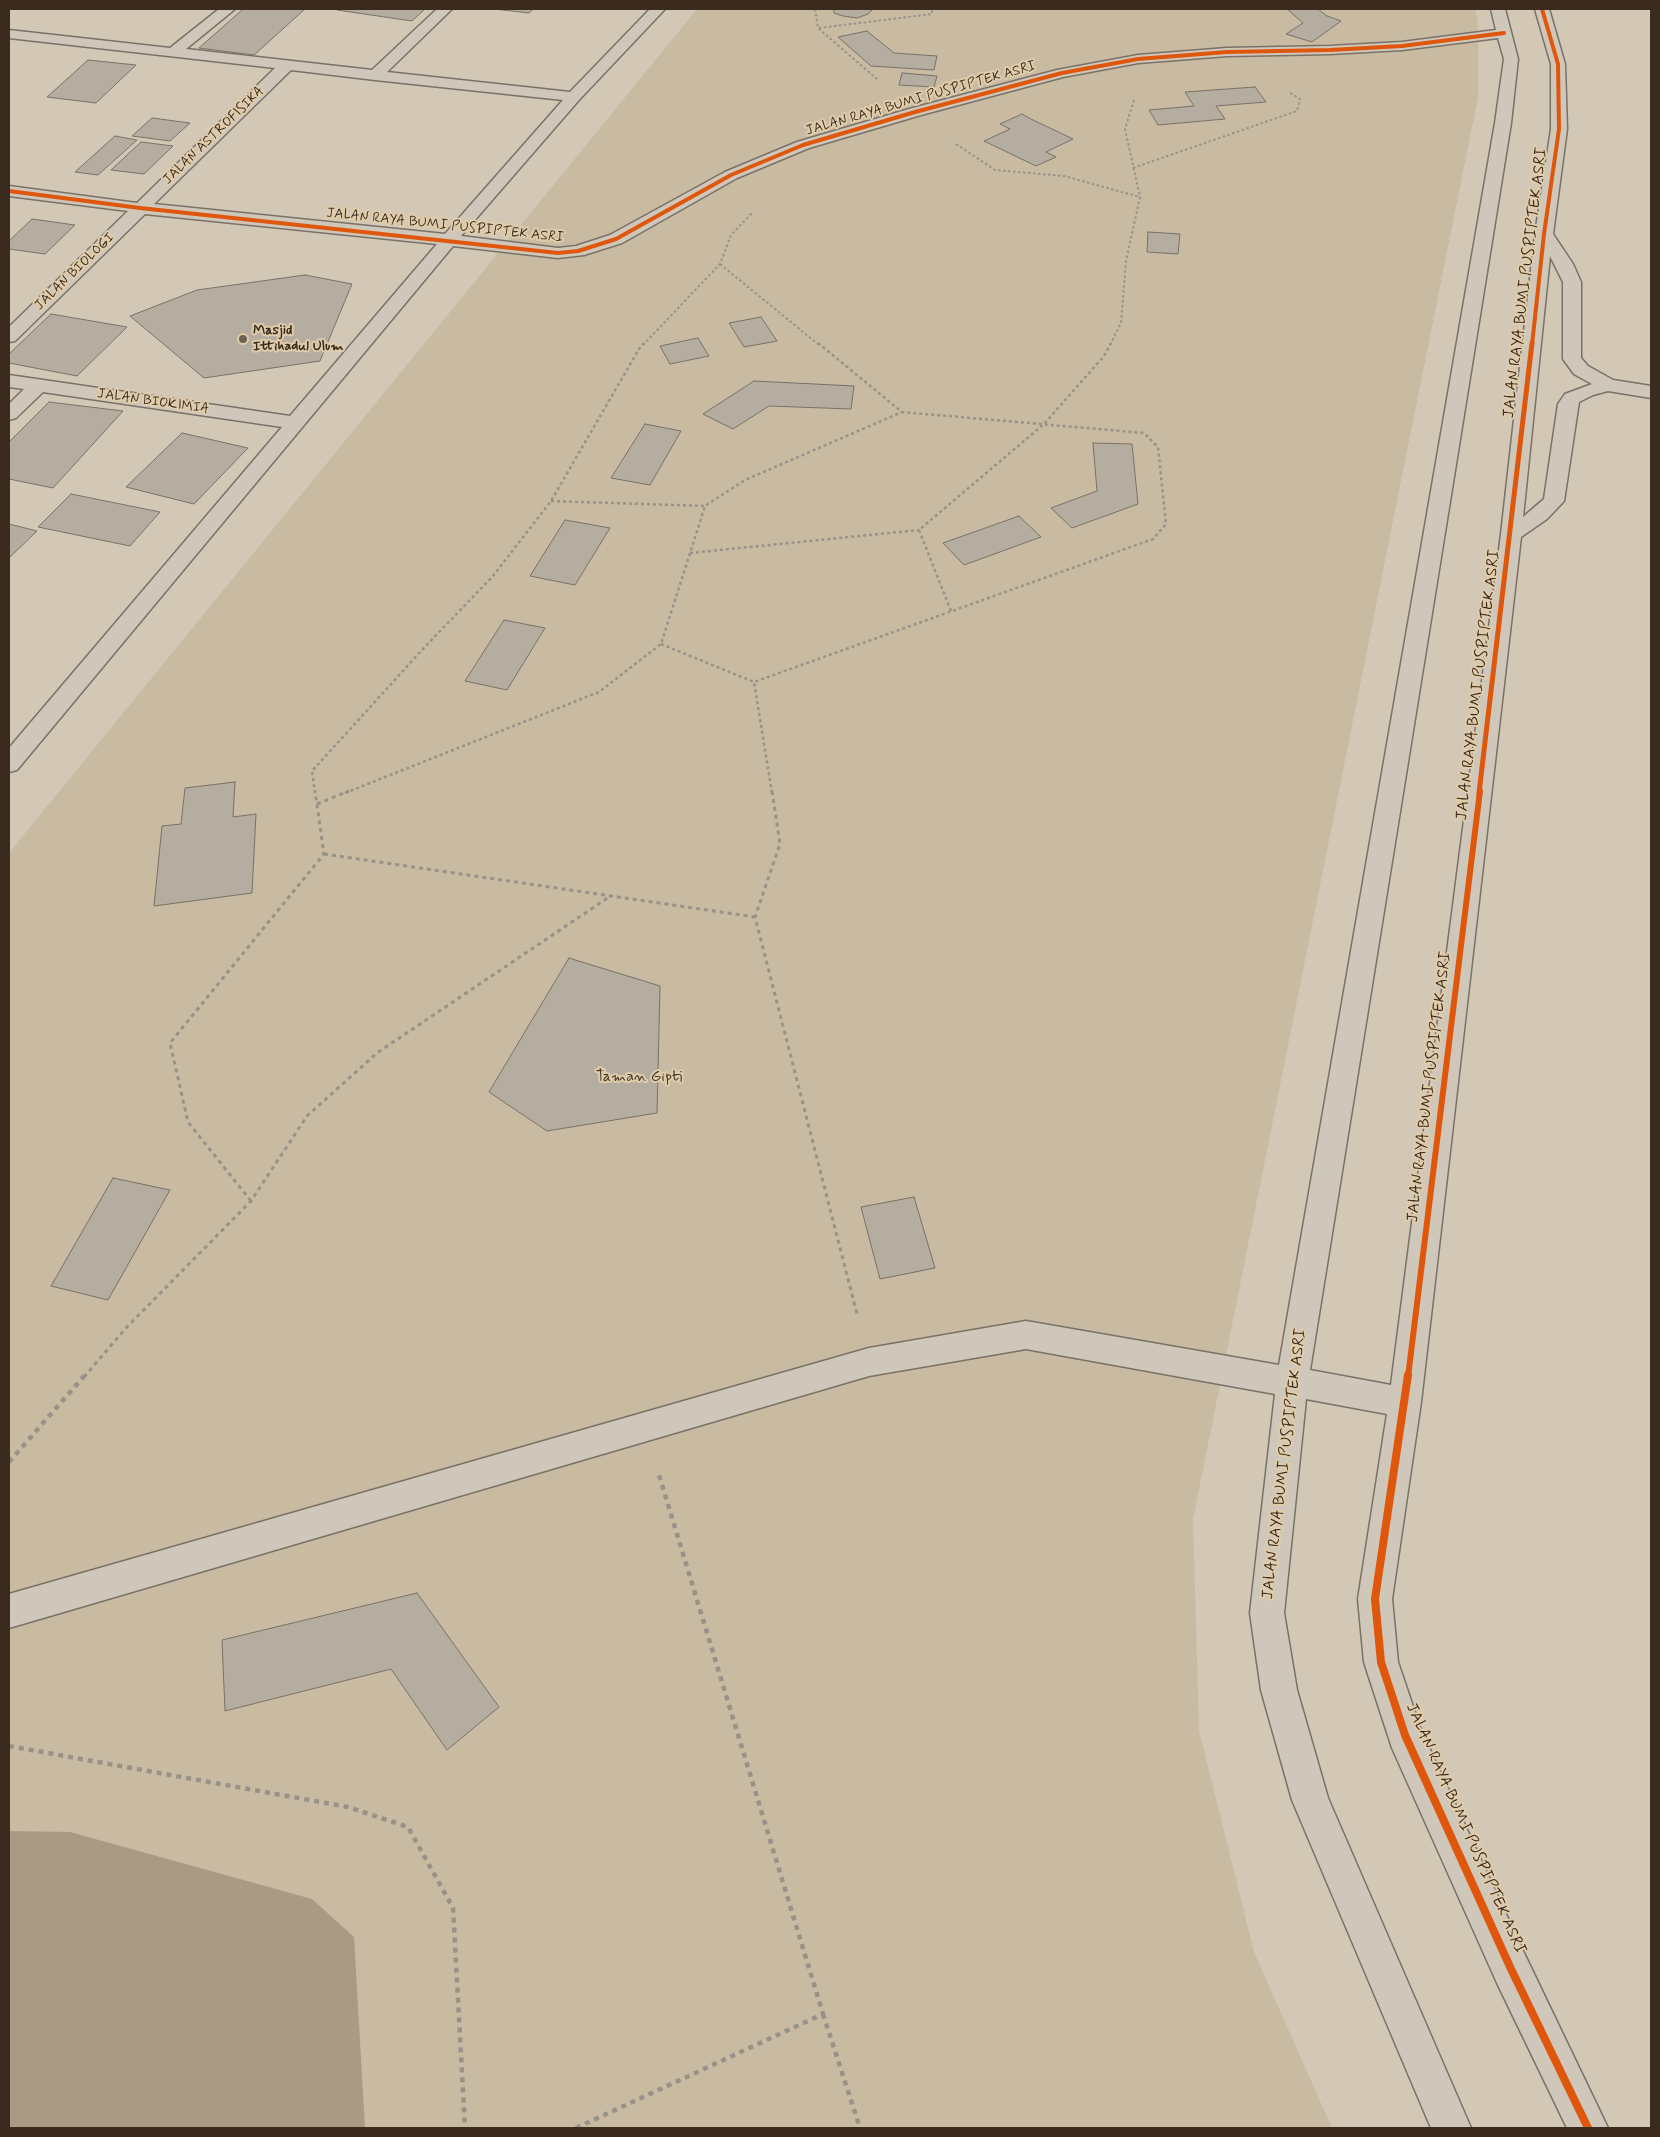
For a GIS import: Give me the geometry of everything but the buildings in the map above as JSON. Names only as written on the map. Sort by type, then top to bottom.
[{"type":"street","points":[[174,52],[228,9]]},
{"type":"street","points":[[375,75],[445,9]]},
{"type":"street","points":[[9,764],[449,240],[574,97],[658,9]]},
{"type":"street","name":"JALAN RAYA BUMI PUSPIPTEK ASRI","points":[[1542,9],[1558,64],[1559,129],[1544,234],[1511,534],[1405,1402],[1375,1599],[1381,1662],[1405,1735],[1511,1969],[1588,2128]]},
{"type":"street","name":"JALAN RAYA BUMI PUSPIPTEK ASRI","points":[[9,191],[140,208],[558,253],[578,251],[616,239],[731,175],[803,145],[915,112],[1062,73],[1138,59],[1227,52],[1330,50],[1402,46],[1501,21],[1511,59],[1503,123],[1292,1383],[1266,1613],[1279,1690],[1310,1800],[1451,2128]]},
{"type":"street","points":[[9,34],[574,97]]},
{"type":"street","name":"JALAN ASTROFISIKA","points":[[140,208],[287,65]]},
{"type":"street","name":"JALAN BIOLOGI","points":[[9,337],[140,208]]},
{"type":"street","points":[[1544,234],[1564,264],[1572,282],[1572,359],[1581,370],[1608,385],[1651,392]]},
{"type":"street","name":"JALAN BIOKIMIA","points":[[9,381],[297,423]]},
{"type":"street","points":[[9,414],[39,385]]},
{"type":"street","points":[[1511,534],[1540,515],[1554,500],[1568,404],[1572,398],[1586,391],[1608,385]]},
{"type":"street","points":[[9,1611],[869,1362],[1026,1335],[1405,1402]]},
{"type":"path","points":[[815,9],[818,28],[915,112],[933,130],[996,170],[1064,176],[1140,197]]},
{"type":"path","points":[[818,28],[932,14],[932,9]]},
{"type":"path","points":[[1133,168],[1297,111],[1300,99],[1283,89]]},
{"type":"path","points":[[690,553],[919,530],[1044,424],[1104,356],[1121,323],[1126,261],[1140,197],[1124,129],[1133,101],[1142,98]]},
{"type":"path","points":[[251,1201],[188,1122],[170,1043],[324,854],[312,771],[422,650],[493,576],[551,501],[640,349],[720,264],[732,235],[755,210]]},
{"type":"path","points":[[720,264],[902,412]]},
{"type":"path","points":[[551,501],[705,506],[745,480],[902,412],[1144,433],[1158,447],[1166,524],[1153,539],[754,682],[661,644]]},
{"type":"path","points":[[317,804],[599,692],[661,644],[705,506]]},
{"type":"path","points":[[919,530],[951,611]]},
{"type":"path","points":[[754,682],[780,844],[755,917],[869,1362]]},
{"type":"path","points":[[324,854],[755,917]]},
{"type":"path","points":[[9,1462],[126,1328],[251,1201],[307,1116],[377,1053],[609,897]]},
{"type":"path","points":[[644,1426],[823,2014],[860,2128]]},
{"type":"path","points":[[9,1746],[348,1807],[408,1827],[453,1908],[465,2128]]},
{"type":"path","points":[[576,2128],[823,2014]]},
{"type":"green space","name":"Taman Gipti","points":[[697,9],[1475,9],[1478,20],[1478,97],[1193,1519],[1199,1731],[1254,1952],[1332,2128],[9,2128],[9,853]]},
{"type":"shaded area","points":[[9,1831],[70,1832],[312,1899],[354,1937],[365,2128],[9,2128]]},
{"type":"cycle path","points":[[1542,9],[1558,64],[1559,129],[1544,234],[1511,534],[1405,1402],[1375,1599],[1381,1662],[1405,1735],[1511,1969],[1588,2128]]},
{"type":"cycle path","points":[[9,191],[140,208],[558,253],[578,251],[616,239],[731,175],[803,145],[915,112],[1062,73],[1138,59],[1227,52],[1330,50],[1402,46],[1504,33]]},
{"type":"place","name":"Masjid Ittihadul Ulum","points":[[243,339]]}]
